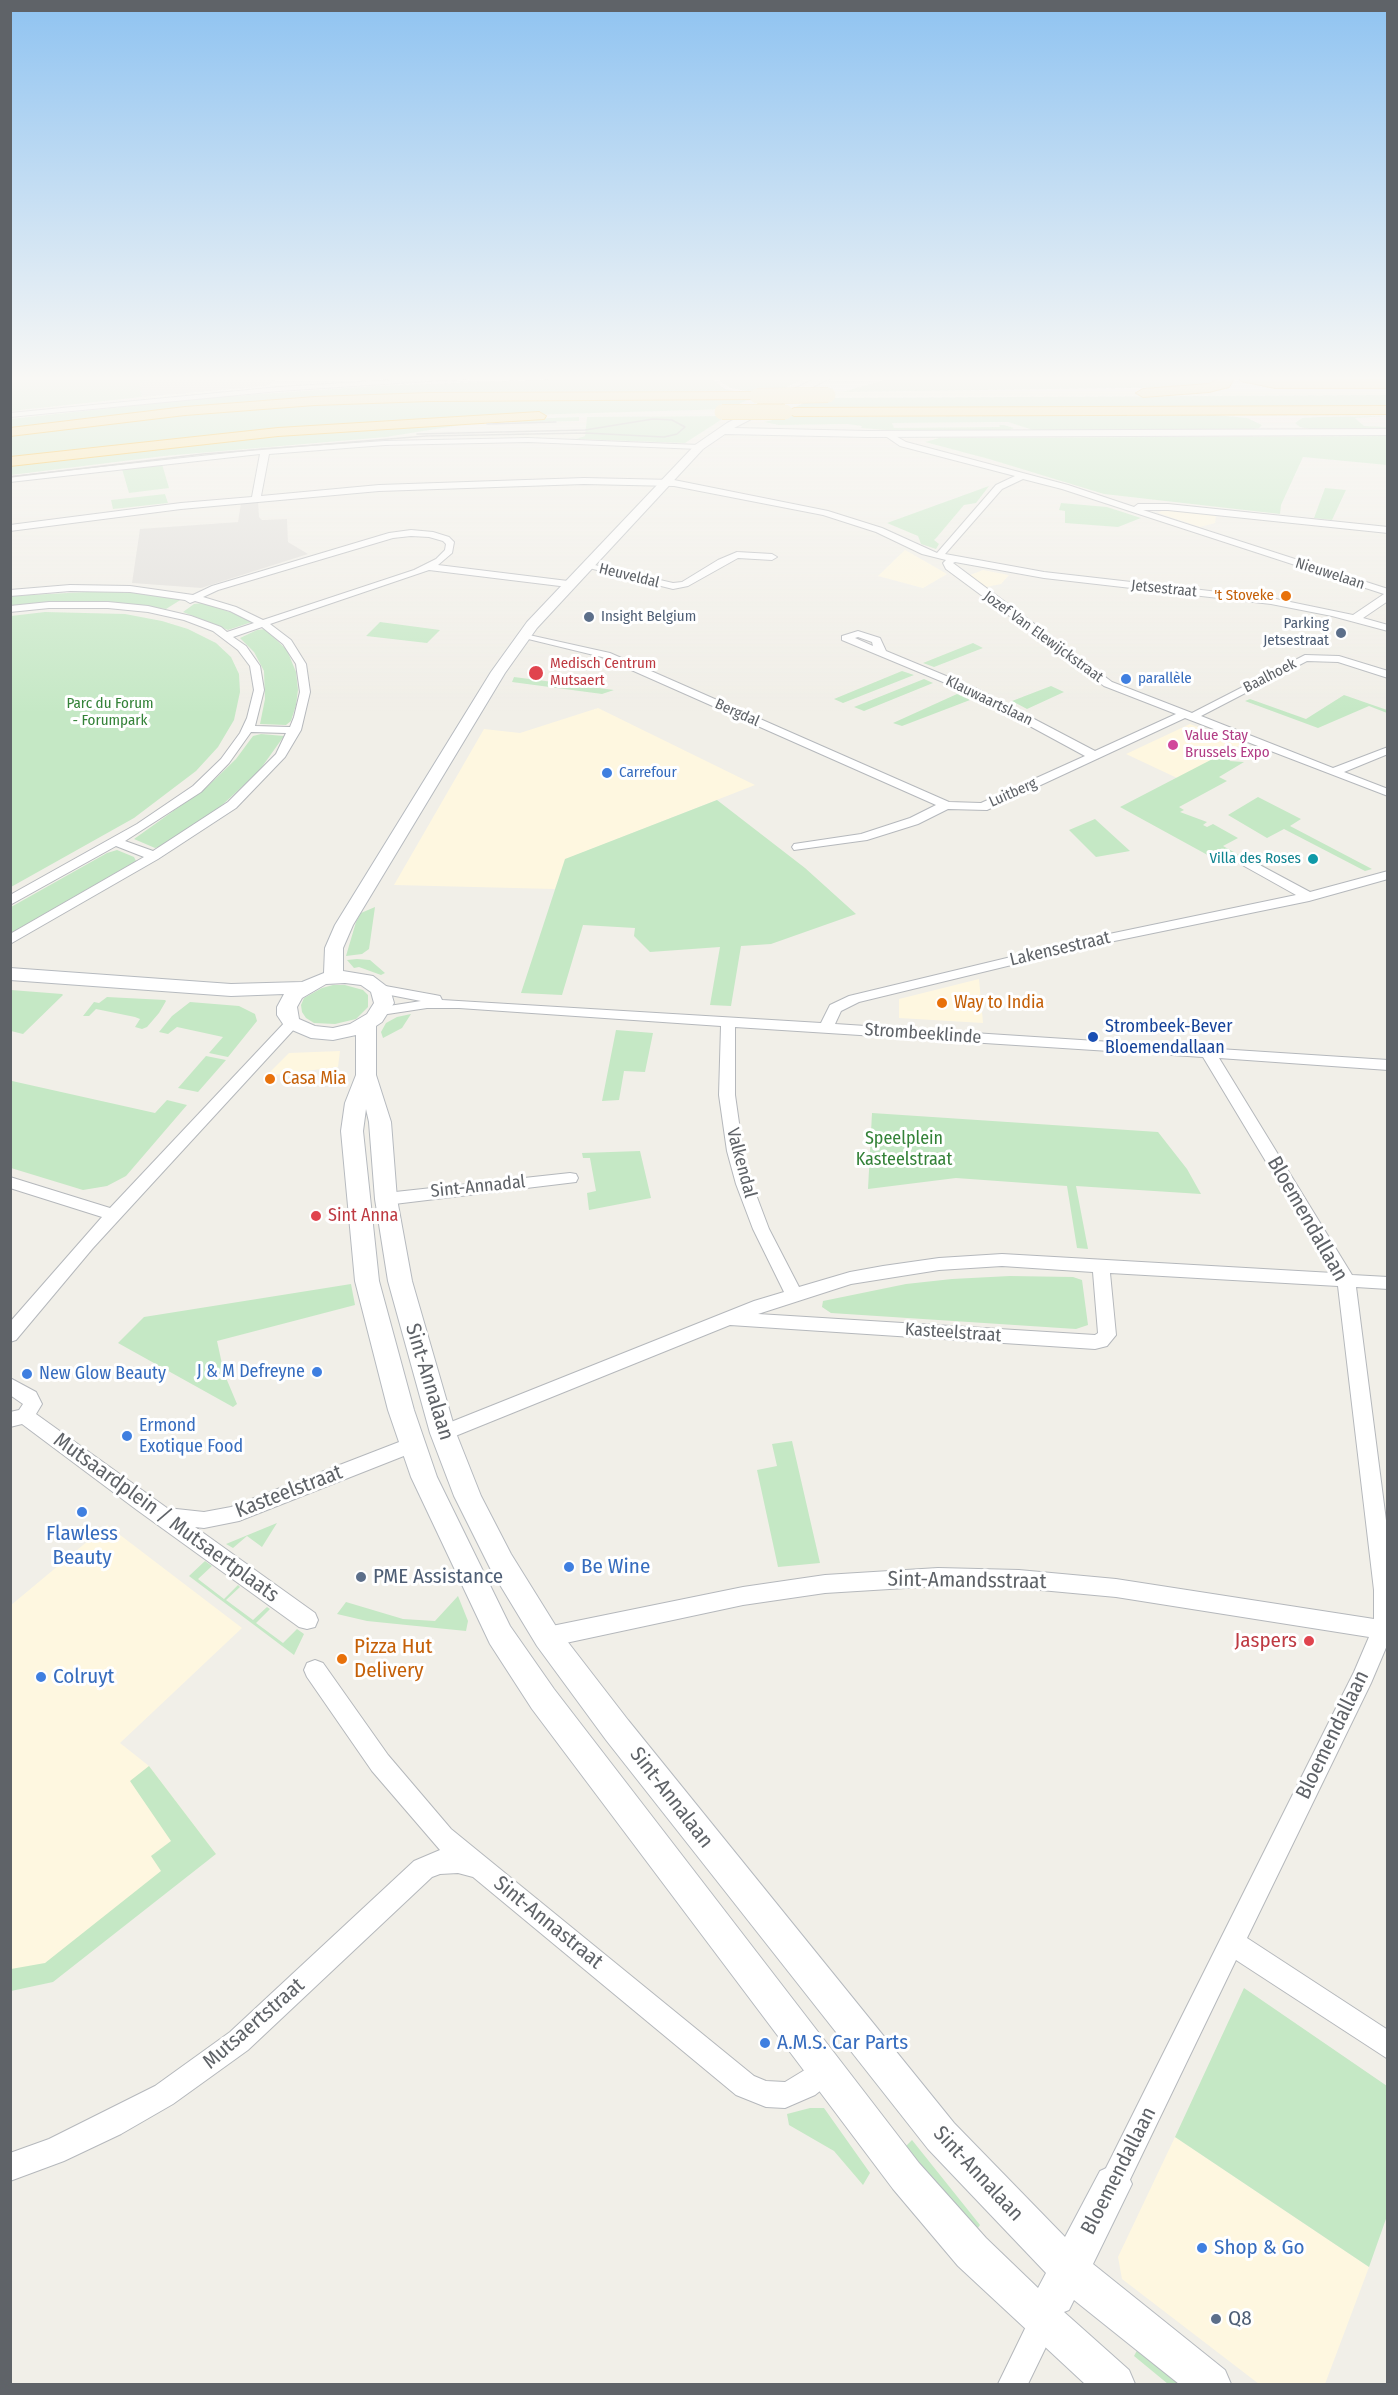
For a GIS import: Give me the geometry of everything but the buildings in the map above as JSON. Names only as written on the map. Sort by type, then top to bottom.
[{"type":"main road","points":[[333,977],[334,948],[344,925],[493,679],[524,635],[568,584],[657,490]]},
{"type":"main road","points":[[10,975],[231,990],[302,988]]},
{"type":"main road","points":[[289,1015],[294,994],[302,988],[333,977],[366,980],[380,989]]},
{"type":"main road","name":"Sint-Annalaan","points":[[380,989],[384,1003],[374,1018],[368,1035],[365,1047],[366,1075],[380,1122],[386,1198],[400,1281],[443,1433],[468,1496],[501,1562],[547,1637],[617,1730],[941,2136],[1006,2206],[1056,2295],[1115,2385]]},
{"type":"main road","points":[[231,990],[289,1015],[311,1032],[333,1034],[365,1047]]},
{"type":"main road","points":[[333,1034],[374,1018]]},
{"type":"main road","name":"Sint-Annalaan","points":[[366,1075],[357,1103],[352,1131],[367,1281],[388,1362],[412,1445],[485,1608],[520,1667],[864,2123],[972,2252],[1056,2295],[1094,2291],[1211,2385]]},
{"type":"main road","name":"Bloemendallaan","points":[[1056,2295],[1113,2184]]},
{"type":"street","points":[[256,498],[258,490]]},
{"type":"street","points":[[10,528],[256,498],[375,490]]},
{"type":"street","points":[[713,490],[825,513],[869,526],[939,556],[997,490]]},
{"type":"street","name":"Nieuwelaan","points":[[1069,490],[1388,594]]},
{"type":"street","points":[[1127,507],[1168,507],[1388,530]]},
{"type":"street","points":[[168,613],[225,584],[399,534],[430,534],[449,541],[451,547],[449,551],[430,567],[380,586],[228,635]]},
{"type":"street","name":"Heuveldal","points":[[586,566],[673,586],[685,584],[737,555],[772,557]]},
{"type":"street","name":"Jetsestraat","points":[[939,556],[1044,575],[1269,600],[1356,618],[1388,628]]},
{"type":"street","name":"Jozef Van Elewijckstraat","points":[[953,558],[948,563],[949,567],[1100,679],[1117,688],[1388,793]]},
{"type":"street","points":[[430,567],[568,584]]},
{"type":"street","points":[[10,593],[70,588],[109,588],[195,598],[233,609],[264,624],[287,642],[301,664],[304,699],[295,729],[276,761],[246,793],[206,824],[10,940]]},
{"type":"street","points":[[1356,618],[1388,594]]},
{"type":"street","points":[[10,609],[83,604],[168,613],[205,624],[228,635],[249,656],[259,678],[256,708],[248,729],[225,761],[197,789],[117,842],[10,901]]},
{"type":"street","name":"Bergdal","points":[[524,635],[606,655],[946,805]]},
{"type":"street","name":"Klauwaartslaan","points":[[881,652],[991,700],[1095,756]]},
{"type":"street","name":"Baalhoek","points":[[1188,715],[1305,658],[1339,659],[1388,675]]},
{"type":"street","name":"Luitberg","points":[[946,805],[983,807],[1188,715]]},
{"type":"street","points":[[248,729],[295,729]]},
{"type":"street","points":[[1335,771],[1388,750]]},
{"type":"street","points":[[798,847],[863,837],[922,818],[946,805]]},
{"type":"street","points":[[117,842],[154,856]]},
{"type":"street","points":[[1241,859],[1309,897]]},
{"type":"street","name":"Lakensestraat","points":[[826,1028],[835,1008],[854,999],[1090,942],[1309,897],[1388,875]]},
{"type":"street","name":"Strombeeklinde","points":[[380,989],[459,1004]]},
{"type":"street","name":"Strombeeklinde","points":[[374,1018],[427,1004],[459,1004],[1388,1065]]},
{"type":"street","points":[[10,1335],[289,1015]]},
{"type":"street","name":"Valkendal","points":[[728,1022],[727,1095],[735,1151],[744,1184],[761,1229],[794,1294]]},
{"type":"street","name":"Bloemendallaan","points":[[1113,2184],[1385,1631],[1383,1590],[1346,1280],[1208,1053]]},
{"type":"street","name":"Sint-Annadal","points":[[386,1198],[570,1178]]},
{"type":"street","points":[[10,1182],[113,1215]]},
{"type":"street","name":"Kasteelstraat","points":[[443,1433],[726,1318],[794,1294],[850,1278],[939,1264],[1002,1260],[1388,1283]]},
{"type":"street","name":"Kasteelstraat","points":[[726,1318],[1095,1342],[1101,1341],[1107,1335],[1101,1265]]},
{"type":"street","points":[[10,1385],[32,1400],[32,1408],[18,1418]]},
{"type":"street","name":"Mutsaardplein / Mutsaertplaats","points":[[18,1418],[162,1515],[307,1620]]},
{"type":"street","name":"Kasteelstraat","points":[[162,1515],[187,1520],[204,1520],[232,1515],[412,1445]]},
{"type":"street","name":"Sint-Amandsstraat","points":[[547,1637],[743,1596],[825,1584],[938,1577],[1019,1579],[1128,1589],[1385,1631]]},
{"type":"street","name":"Sint-Annastraat","points":[[315,1670],[380,1763],[443,1838],[745,2086],[766,2094],[785,2095],[806,2086],[826,2070]]},
{"type":"street","name":"Mutsaertstraat","points":[[10,2167],[54,2151],[111,2124],[164,2095],[216,2059],[262,2021],[423,1869],[440,1862],[458,1861],[476,1866]]},
{"type":"street","points":[[1232,1943],[1388,2046]]},
{"type":"street","points":[[1013,2385],[1056,2295]]},
{"type":"shaded area","points":[[258,501],[259,517],[262,520],[287,519],[288,542],[308,554],[201,588],[132,583],[140,529],[238,522],[241,503]]},
{"type":"shaded area","points":[[1164,510],[1216,515],[1215,523],[1200,527],[1158,513]]},
{"type":"shaded area","points":[[905,550],[947,574],[923,588],[878,576]]},
{"type":"shaded area","points":[[983,570],[1009,575],[1001,584],[986,587],[970,575]]},
{"type":"shaded area","points":[[598,708],[755,785],[566,859],[555,889],[394,885],[484,729],[520,733]]},
{"type":"shaded area","points":[[1190,724],[1242,744],[1177,778],[1126,754]]},
{"type":"shaded area","points":[[979,979],[983,1023],[899,1018],[899,999]]},
{"type":"shaded area","points":[[340,1051],[338,1067],[266,1076],[289,1053]]},
{"type":"shaded area","points":[[107,1525],[242,1628],[120,1743],[149,1766],[216,1854],[11,1991],[10,1606]]},
{"type":"shaded area","points":[[1175,2137],[1369,2267],[1325,2384],[1259,2384],[1122,2279],[1118,2257]]},
{"type":"green space","points":[[128,490],[155,490],[129,493]]},
{"type":"green space","points":[[979,490],[986,490],[976,503],[964,505],[934,540],[939,544],[936,549],[921,544],[918,536],[887,523]]},
{"type":"green space","points":[[1090,490],[1288,490],[1281,505],[1280,514],[1104,494]]},
{"type":"green space","points":[[1324,490],[1346,490],[1332,520],[1314,518]]},
{"type":"green space","points":[[165,494],[168,503],[113,509],[111,500]]},
{"type":"green space","points":[[1061,503],[1107,507],[1141,518],[1118,527],[1065,523],[1065,511],[1059,510]]},
{"type":"green space","points":[[106,591],[182,599],[166,609],[92,602],[11,606],[10,596]]},
{"type":"green space","points":[[202,603],[239,615],[252,622],[228,630],[183,612],[194,604]]},
{"type":"green space","name":"Parc du Forum - Forumpark","points":[[45,612],[125,614],[188,629],[216,643],[231,657],[239,674],[240,692],[234,720],[218,747],[196,771],[134,818],[11,887],[11,616]]},
{"type":"green space","points":[[380,622],[440,630],[427,643],[366,636]]},
{"type":"green space","points":[[265,629],[287,650],[296,672],[298,690],[296,705],[291,721],[286,725],[260,724],[265,699],[264,671],[254,652],[240,638]]},
{"type":"green space","points":[[973,643],[983,648],[934,667],[923,663]]},
{"type":"green space","points":[[902,671],[914,675],[843,703],[834,699]]},
{"type":"green space","points":[[514,677],[614,690],[602,694],[512,682]]},
{"type":"green space","points":[[924,679],[933,683],[864,711],[854,707]]},
{"type":"green space","points":[[1051,686],[1064,692],[1027,709],[1012,701]]},
{"type":"green space","points":[[957,694],[970,700],[902,726],[893,723]]},
{"type":"green space","points":[[1344,695],[1387,710],[1387,713],[1369,706],[1318,728],[1245,701],[1250,699],[1306,719]]},
{"type":"green space","points":[[261,734],[284,736],[259,771],[219,808],[162,846],[155,848],[134,839],[207,787],[236,759],[253,736]]},
{"type":"green space","points":[[1226,752],[1235,757],[1229,761],[1244,762],[1219,777],[1227,781],[1179,807],[1184,810],[1180,812],[1207,822],[1203,825],[1207,827],[1213,824],[1238,838],[1223,846],[1241,856],[1224,864],[1120,807]]},
{"type":"green space","points":[[1258,797],[1301,819],[1290,826],[1372,869],[1365,871],[1284,829],[1267,838],[1228,815]]},
{"type":"green space","points":[[717,800],[805,868],[856,914],[771,944],[741,946],[731,1006],[710,1005],[720,947],[650,952],[634,936],[635,928],[583,925],[562,995],[521,993],[565,859]]},
{"type":"green space","points":[[1095,819],[1130,851],[1096,857],[1069,830]]},
{"type":"green space","points":[[117,850],[134,857],[136,861],[11,933],[11,907],[107,853]]},
{"type":"green space","points":[[375,907],[369,949],[362,954],[346,956],[361,913]]},
{"type":"green space","points":[[347,960],[370,960],[385,973],[381,975],[359,967],[354,968]]},
{"type":"green space","points":[[333,985],[345,985],[363,990],[368,995],[368,1007],[356,1019],[335,1024],[314,1023],[306,1018],[301,1005],[304,998]]},
{"type":"green space","points":[[11,990],[63,995],[23,1034],[11,1031]]},
{"type":"green space","points":[[107,997],[166,1001],[147,1027],[142,1029],[135,1027],[140,1019],[135,1017],[96,1009],[89,1016],[83,1016],[94,1002],[99,1003]]},
{"type":"green space","points":[[190,1002],[239,1006],[255,1014],[257,1021],[228,1057],[209,1053],[223,1037],[177,1027],[168,1034],[159,1032],[172,1016]]},
{"type":"green space","points":[[411,1014],[402,1028],[383,1038],[381,1032],[386,1023],[397,1017]]},
{"type":"green space","points":[[616,1030],[653,1033],[645,1072],[624,1071],[619,1100],[602,1101]]},
{"type":"green space","points":[[206,1056],[226,1060],[198,1092],[178,1088]]},
{"type":"green space","points":[[12,1081],[155,1113],[167,1100],[187,1105],[126,1176],[107,1186],[83,1190],[11,1168],[10,1083]]},
{"type":"green space","name":"Speelplein Kasteelstraat","points":[[872,1113],[1158,1132],[1187,1169],[1201,1194],[1076,1186],[1088,1249],[1077,1248],[1067,1186],[956,1178],[868,1189]]},
{"type":"green space","points":[[640,1151],[651,1198],[589,1210],[587,1193],[596,1191],[590,1158],[583,1158],[582,1153]]},
{"type":"green space","points":[[1010,1276],[1073,1277],[1082,1280],[1088,1325],[1076,1329],[831,1313],[822,1307],[823,1301],[906,1284]]},
{"type":"green space","points":[[351,1284],[355,1305],[217,1341],[224,1373],[237,1404],[233,1407],[118,1343],[144,1317]]},
{"type":"green space","points":[[792,1441],[820,1563],[778,1567],[757,1470],[777,1466],[772,1444]]},
{"type":"green space","points":[[277,1523],[262,1547],[247,1536],[233,1548],[226,1544]]},
{"type":"green space","points":[[205,1561],[212,1566],[198,1579],[224,1599],[238,1585],[240,1587],[226,1600],[253,1620],[267,1607],[270,1609],[256,1623],[283,1643],[297,1629],[304,1634],[294,1655],[189,1576]]},
{"type":"green space","points":[[458,1596],[468,1621],[466,1631],[367,1621],[337,1614],[346,1602],[403,1619],[435,1621]]},
{"type":"green space","points":[[149,1766],[216,1854],[53,1982],[11,1991],[11,1969],[45,1963],[161,1871],[151,1856],[171,1841],[130,1781]]},
{"type":"green space","points":[[1244,1988],[1387,2086],[1387,2216],[1369,2267],[1175,2137]]},
{"type":"green space","points":[[810,2108],[824,2108],[870,2173],[863,2185],[834,2151],[789,2125],[787,2114]]},
{"type":"green space","points":[[912,2140],[980,2225],[971,2237],[899,2153]]},
{"type":"green space","points":[[1141,2343],[1196,2384],[1168,2384],[1134,2356]]},
{"type":"place","name":"'t Stoveke","points":[[1286,596]]},
{"type":"place","name":"Insight Belgium","points":[[589,617]]},
{"type":"place","name":"Parking Jetsestraat","points":[[1341,633]]},
{"type":"place","name":"Medisch Centrum Mutsaert","points":[[536,673]]},
{"type":"place","name":"parallèle","points":[[1126,679]]},
{"type":"place","name":"Value Stay Brussels Expo","points":[[1173,745]]},
{"type":"place","name":"Carrefour","points":[[607,773]]},
{"type":"place","name":"Villa des Roses","points":[[1313,859]]},
{"type":"place","name":"Way to India","points":[[942,1003]]},
{"type":"place","name":"Strombeek-Bever Bloemendallaan","points":[[1093,1037]]},
{"type":"place","name":"Casa Mia","points":[[270,1079]]},
{"type":"place","name":"Sint Anna","points":[[316,1216]]},
{"type":"place","name":"J & M Defreyne","points":[[317,1372]]},
{"type":"place","name":"New Glow Beauty","points":[[27,1374]]},
{"type":"place","name":"Ermond Exotique Food","points":[[127,1436]]},
{"type":"place","name":"Flawless Beauty","points":[[82,1512]]},
{"type":"place","name":"Be Wine","points":[[569,1567]]},
{"type":"place","name":"PME Assistance","points":[[361,1577]]},
{"type":"place","name":"Jaspers","points":[[1309,1641]]},
{"type":"place","name":"Pizza Hut Delivery","points":[[342,1659]]},
{"type":"place","name":"Colruyt","points":[[41,1677]]},
{"type":"place","name":"A.M.S. Car Parts","points":[[765,2043]]},
{"type":"place","name":"Shop & Go","points":[[1202,2248]]},
{"type":"place","name":"Q8","points":[[1216,2319]]}]
